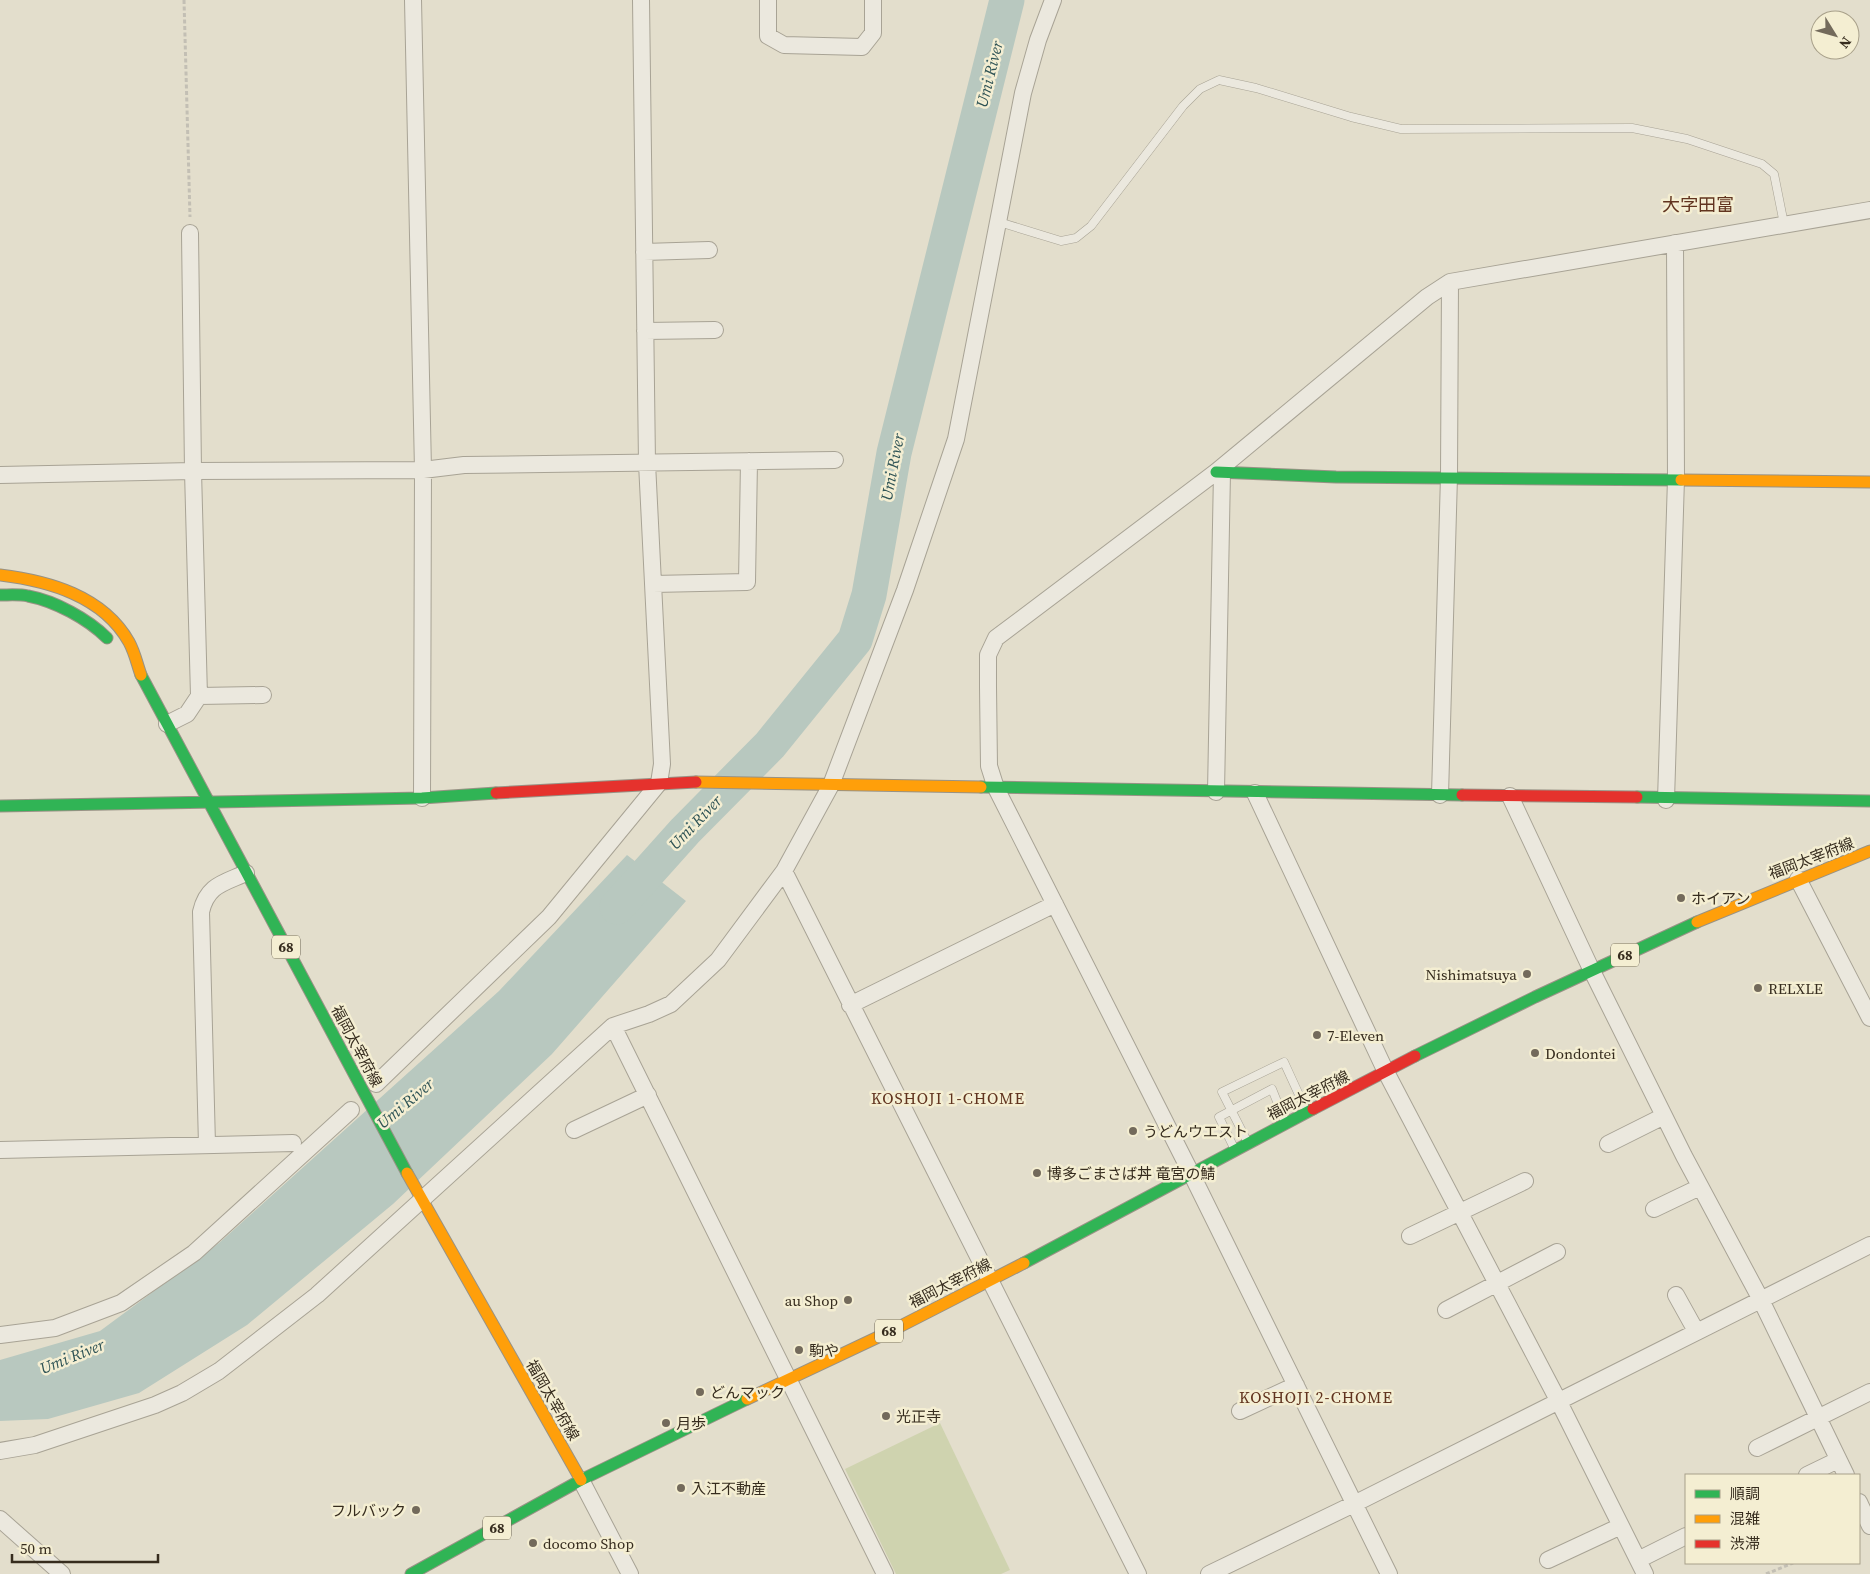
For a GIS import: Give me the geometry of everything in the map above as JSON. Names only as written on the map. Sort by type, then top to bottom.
[{"type":"main road","points":[[1219,472],[1336,477],[1449,476],[1870,482]]},
{"type":"main road","name":"福岡太宰府線","points":[[0,575],[46,582],[73,592],[103,611],[128,640],[141,675],[246,873],[370,1088],[422,1201],[582,1480]]},
{"type":"main road","name":"福岡太宰府線","points":[[0,596],[28,596],[66,610],[93,624],[116,646],[141,675]]},
{"type":"main road","points":[[0,806],[207,800],[422,798],[666,782],[1666,800],[1870,801]]},
{"type":"main road","name":"福岡太宰府線","points":[[411,1574],[445,1558],[582,1480],[788,1381],[990,1280],[1191,1172],[1386,1072],[1592,971],[1765,891],[1870,851]]},
{"type":"street","points":[[413,0],[423,470],[422,798]]},
{"type":"street","points":[[370,1088],[549,917],[666,782],[662,764],[647,463],[642,0]]},
{"type":"street","points":[[768,0],[768,36],[784,45],[862,47],[873,33],[874,0]]},
{"type":"street","points":[[0,1450],[35,1445],[97,1426],[182,1393],[219,1371],[317,1295],[613,1026],[649,1014],[671,1004],[678,998],[718,960],[784,871],[831,785],[904,590],[956,439],[1023,93],[1038,40],[1053,0]]},
{"type":"street","points":[[1389,1574],[1191,1172],[996,788],[989,766],[988,654],[996,638],[1219,472],[1427,297],[1450,282],[1870,210]]},
{"type":"street","points":[[167,724],[187,714],[199,696],[193,471],[190,233]]},
{"type":"street","points":[[1666,800],[1676,479],[1675,243]]},
{"type":"street","points":[[644,252],[709,250]]},
{"type":"street","points":[[1440,795],[1449,476],[1450,282]]},
{"type":"street","points":[[646,331],[715,330]]},
{"type":"street","points":[[0,475],[193,471],[423,470],[464,466],[835,460]]},
{"type":"street","points":[[653,584],[747,582],[749,461]]},
{"type":"street","points":[[1216,792],[1219,472]]},
{"type":"street","points":[[199,696],[263,695]]},
{"type":"street","points":[[1255,793],[1386,1072],[1559,1402],[1641,1567],[1685,1537]]},
{"type":"street","points":[[1510,796],[1592,971],[1700,1187],[1760,1298],[1845,1474]]},
{"type":"street","points":[[784,871],[1138,1574]]},
{"type":"street","points":[[207,1146],[201,912],[204,899],[210,890],[246,873]]},
{"type":"street","points":[[1798,879],[1870,1018]]},
{"type":"street","points":[[850,1005],[1055,904]]},
{"type":"street","points":[[613,1026],[885,1574]]},
{"type":"street","points":[[574,1130],[648,1095]]},
{"type":"street","points":[[0,1335],[54,1328],[121,1303],[194,1253],[352,1110]]},
{"type":"street","points":[[1608,1144],[1664,1116]]},
{"type":"street","points":[[0,1150],[294,1143]]},
{"type":"street","points":[[1410,1236],[1525,1180]]},
{"type":"street","points":[[1654,1209],[1700,1187]]},
{"type":"street","points":[[1209,1574],[1559,1402],[1760,1298],[1870,1245]]},
{"type":"street","points":[[1446,1310],[1557,1252]]},
{"type":"street","points":[[1676,1295],[1696,1332]]},
{"type":"street","points":[[1240,1411],[1296,1384]]},
{"type":"street","points":[[1757,1448],[1870,1392]]},
{"type":"street","points":[[1809,1474],[1838,1460]]},
{"type":"street","points":[[582,1480],[630,1574]]},
{"type":"street","points":[[1860,1504],[1870,1526]]},
{"type":"street","points":[[0,1519],[62,1574]]},
{"type":"street","points":[[1548,1560],[1621,1526]]},
{"type":"lane","points":[[999,222],[1061,241],[1076,238],[1091,226],[1183,106],[1200,89],[1219,80],[1256,88],[1351,117],[1401,129],[1632,128],[1686,139],[1762,164],[1774,174],[1784,224]]},
{"type":"lane","points":[[1248,1143],[1222,1092],[1284,1062],[1307,1112]]},
{"type":"lane","points":[[1235,1150],[1219,1117],[1272,1090],[1286,1124]]},
{"type":"path","points":[[184,0],[190,233]]},
{"type":"path","points":[[1766,1574],[1790,1564]]},
{"type":"green space","points":[[940,1423],[1010,1570],[1001,1574],[896,1574],[845,1469]]},
{"type":"water","points":[[627,855],[686,901],[552,1054],[393,1204],[247,1325],[139,1393],[48,1419],[0,1421],[0,1360],[100,1331],[219,1243],[499,991]]},
{"type":"waterway","name":"Umi River","points":[[617,907],[685,831],[770,745],[855,640],[869,595],[894,453],[1007,0]]},
{"type":"traffic: fast","points":[[1216,472],[1336,477],[1681,480]]},
{"type":"traffic: fast","points":[[0,595],[25,595],[60,606],[90,624],[107,638]]},
{"type":"traffic: fast","points":[[141,675],[407,1173]]},
{"type":"traffic: fast","points":[[981,787],[1462,795]]},
{"type":"traffic: fast","points":[[0,806],[422,798],[496,793]]},
{"type":"traffic: fast","points":[[1637,797],[1870,801]]},
{"type":"traffic: fast","points":[[1415,1056],[1535,997],[1697,922]]},
{"type":"traffic: fast","points":[[1024,1263],[1313,1109]]},
{"type":"traffic: fast","points":[[411,1574],[583,1479],[747,1399]]},
{"type":"traffic: slow","points":[[1681,480],[1870,482]]},
{"type":"traffic: slow","points":[[0,575],[55,587],[90,602],[118,626],[131,646],[141,675]]},
{"type":"traffic: slow","points":[[696,782],[981,787]]},
{"type":"traffic: slow","points":[[1697,922],[1870,851]]},
{"type":"traffic: slow","points":[[407,1173],[581,1480]]},
{"type":"traffic: slow","points":[[747,1399],[893,1330],[1024,1263]]},
{"type":"traffic: jam","points":[[496,793],[696,782]]},
{"type":"traffic: jam","points":[[1462,795],[1637,797]]},
{"type":"traffic: jam","points":[[1313,1109],[1415,1056]]},
{"type":"place","name":"ホイアン","points":[[1681,898]]},
{"type":"place","name":"Nishimatsuya","points":[[1527,974]]},
{"type":"place","name":"RELXLE","points":[[1758,988]]},
{"type":"place","name":"7-Eleven","points":[[1317,1035]]},
{"type":"place","name":"Dondontei","points":[[1535,1053]]},
{"type":"place","name":"うどんウエスト","points":[[1133,1131]]},
{"type":"place","name":"博多ごまさば丼 竜宮の鯖","points":[[1037,1173]]},
{"type":"place","name":"au Shop","points":[[848,1300]]},
{"type":"place","name":"駒や","points":[[799,1350]]},
{"type":"place","name":"どんマック","points":[[700,1392]]},
{"type":"place","name":"光正寺","points":[[886,1416]]},
{"type":"place","name":"月歩","points":[[666,1423]]},
{"type":"place","name":"入江不動産","points":[[681,1488]]},
{"type":"place","name":"フルバック","points":[[416,1510]]},
{"type":"place","name":"docomo Shop","points":[[533,1543]]},
{"type":"district","name":"大字田富","points":[[1698,204]]},
{"type":"district","name":"KOSHOJI 1-CHOME","points":[[948,1098]]},
{"type":"district","name":"KOSHOJI 2-CHOME","points":[[1316,1397]]}]
